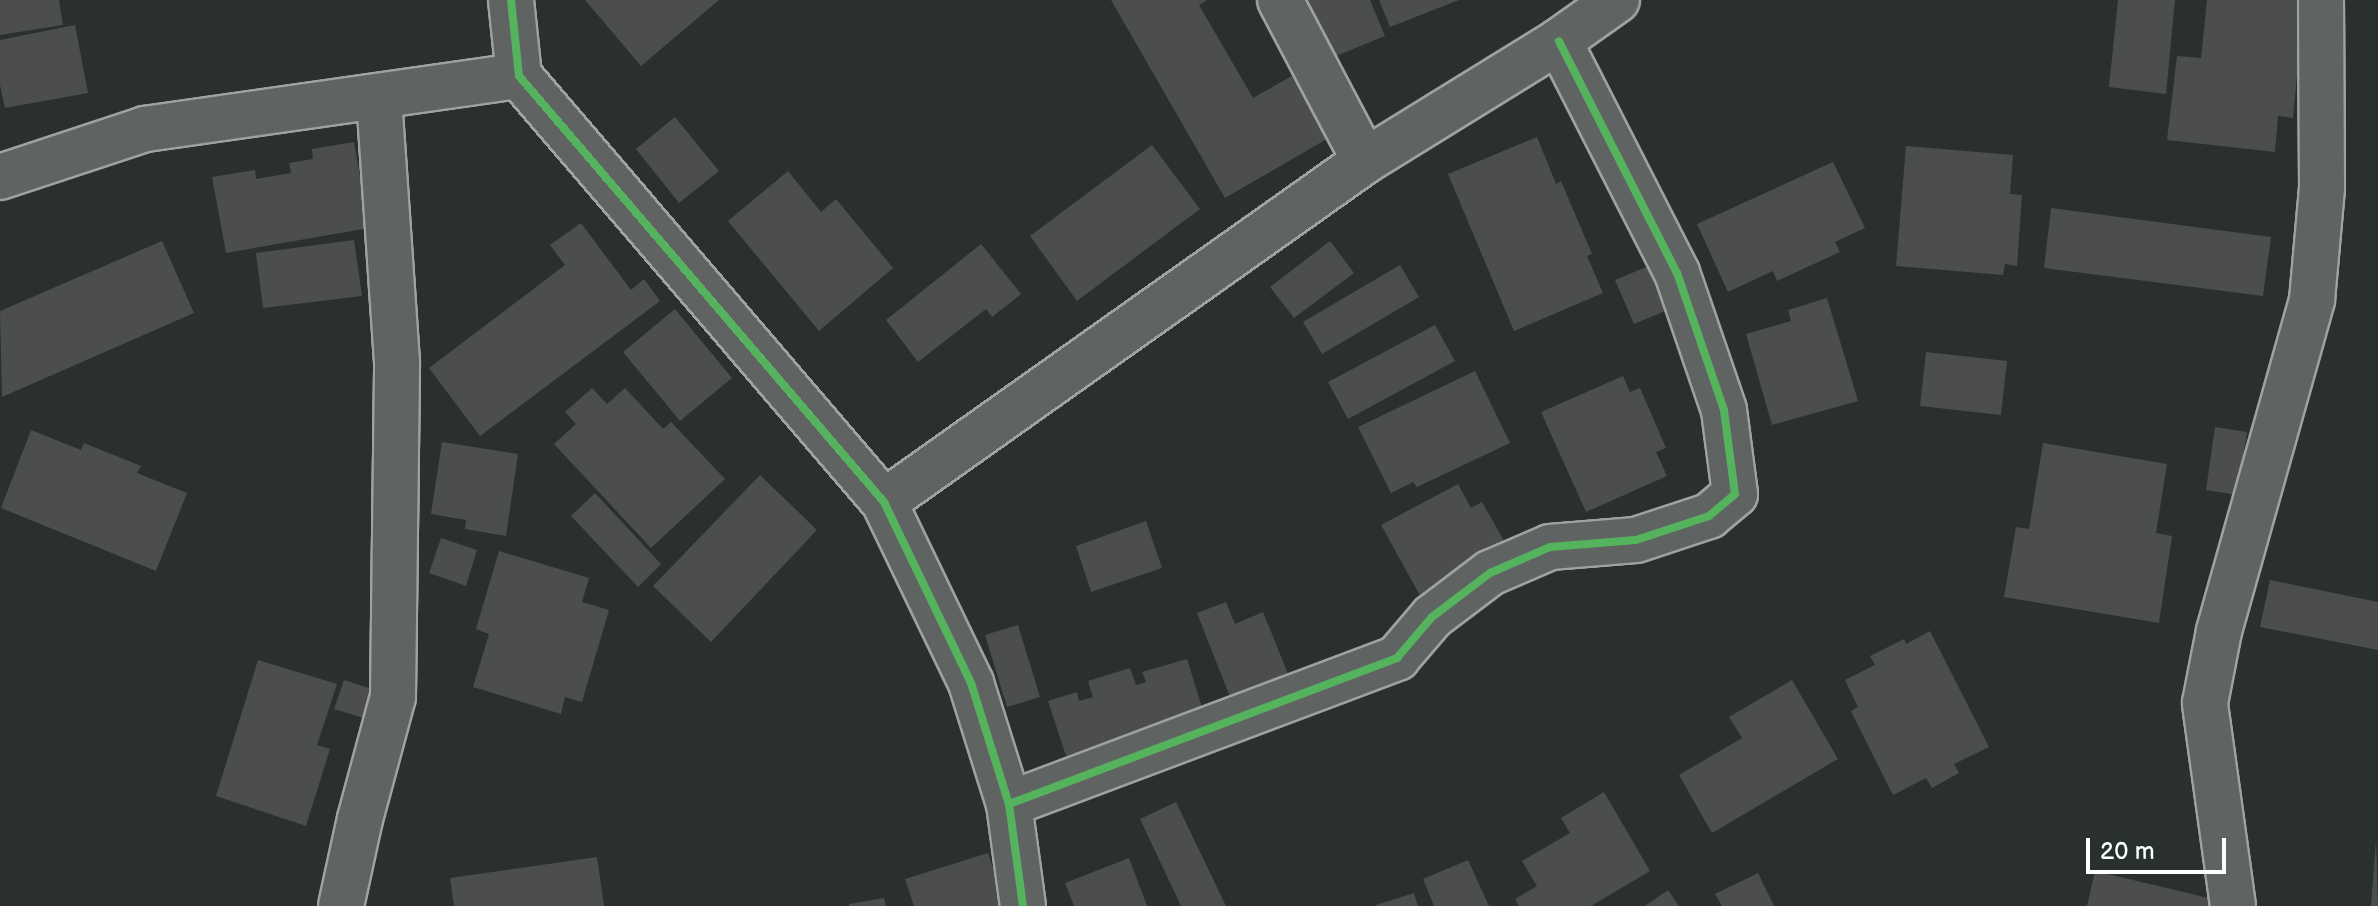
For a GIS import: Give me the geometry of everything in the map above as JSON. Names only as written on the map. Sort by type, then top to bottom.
[{"type":"street","points":[[511,0],[519,76],[884,502],[971,683],[1009,804],[1023,906]]},
{"type":"street","points":[[1280,0],[1365,161]]},
{"type":"street","points":[[884,502],[1365,161],[1559,41],[1617,0]]},
{"type":"street","points":[[2233,906],[2205,703],[2219,631],[2312,300],[2322,187],[2321,0]]},
{"type":"street","points":[[1009,804],[1397,658],[1432,617],[1490,573],[1550,547],[1636,540],[1709,516],[1735,494],[1724,410],[1677,273],[1559,41]]},
{"type":"street","points":[[0,177],[145,129],[519,76]]},
{"type":"street","points":[[341,906],[360,819],[393,697],[397,362],[379,98]]},
{"type":"building","points":[[0,0],[59,0],[63,25],[0,35]]},
{"type":"building","points":[[585,0],[719,0],[641,66]]},
{"type":"building","points":[[1111,0],[1207,0],[1199,5],[1253,98],[1297,73],[1332,136],[1225,198]]},
{"type":"building","points":[[1301,0],[1370,0],[1385,36],[1326,60]]},
{"type":"building","points":[[1379,0],[1459,0],[1390,27]]},
{"type":"building","points":[[2118,0],[2175,0],[2166,94],[2109,87]]},
{"type":"building","points":[[2207,0],[2304,0],[2293,118],[2278,116],[2275,152],[2167,140],[2177,56],[2201,58]]},
{"type":"building","points":[[75,25],[88,93],[5,108],[0,85],[0,40]]},
{"type":"building","points":[[675,117],[719,171],[679,203],[636,149]]},
{"type":"building","points":[[1537,137],[1556,184],[1561,181],[1592,254],[1587,256],[1603,293],[1514,331],[1448,174]]},
{"type":"building","points":[[354,142],[369,228],[226,253],[212,177],[255,170],[256,179],[291,173],[289,163],[313,159],[312,149]]},
{"type":"building","points":[[1152,145],[1200,209],[1077,301],[1030,236]]},
{"type":"building","points":[[1906,146],[2013,155],[2010,194],[2022,195],[2017,266],[2005,264],[2003,275],[1896,266]]},
{"type":"building","points":[[1833,162],[1865,228],[1835,242],[1840,252],[1777,281],[1773,271],[1728,292],[1697,224]]},
{"type":"building","points":[[788,171],[821,212],[836,199],[893,268],[819,331],[728,221]]},
{"type":"building","points":[[2051,208],[2271,237],[2263,296],[2044,268]]},
{"type":"building","points":[[581,223],[631,290],[644,279],[660,301],[480,436],[429,368],[565,265],[550,245]]},
{"type":"building","points":[[354,240],[362,296],[263,308],[256,253]]},
{"type":"building","points":[[162,241],[194,313],[2,397],[0,311]]},
{"type":"building","points":[[1330,241],[1354,273],[1294,318],[1270,287]]},
{"type":"building","points":[[981,244],[1021,294],[992,317],[986,309],[918,362],[886,320]]},
{"type":"building","points":[[1656,263],[1675,307],[1634,324],[1615,280]]},
{"type":"building","points":[[1400,265],[1419,297],[1322,354],[1303,322]]},
{"type":"building","points":[[1827,298],[1858,401],[1772,425],[1746,334],[1791,321],[1788,310]]},
{"type":"building","points":[[675,309],[732,378],[680,421],[623,352]]},
{"type":"building","points":[[1435,325],[1455,361],[1348,419],[1328,382]]},
{"type":"building","points":[[1926,352],[2007,361],[2001,415],[1920,406]]},
{"type":"building","points":[[1475,371],[1510,443],[1417,487],[1413,482],[1391,493],[1358,427]]},
{"type":"building","points":[[1623,376],[1630,392],[1640,388],[1666,448],[1656,452],[1667,476],[1586,512],[1541,412]]},
{"type":"building","points":[[592,388],[607,404],[625,388],[663,429],[671,422],[725,479],[651,548],[554,444],[576,424],[565,412]]},
{"type":"building","points":[[2215,427],[2247,432],[2237,495],[2206,490]]},
{"type":"building","points":[[31,430],[81,450],[84,443],[141,466],[137,473],[187,493],[156,571],[1,508]]},
{"type":"building","points":[[442,442],[518,454],[506,536],[465,529],[466,520],[431,514]]},
{"type":"building","points":[[2043,443],[2167,464],[2156,533],[2172,536],[2159,623],[2004,597],[2016,527],[2029,529]]},
{"type":"building","points":[[760,475],[817,530],[711,642],[653,586]]},
{"type":"building","points":[[1458,484],[1471,508],[1482,502],[1511,553],[1423,601],[1381,525]]},
{"type":"building","points":[[595,493],[661,564],[638,587],[571,516]]},
{"type":"building","points":[[1146,521],[1162,568],[1091,592],[1076,546]]},
{"type":"building","points":[[441,538],[477,550],[466,586],[429,573]]},
{"type":"building","points":[[499,551],[589,578],[582,602],[609,610],[582,702],[565,697],[561,714],[473,687],[489,634],[476,629]]},
{"type":"building","points":[[2270,580],[2378,602],[2378,650],[2260,627]]},
{"type":"building","points":[[1226,602],[1235,624],[1263,612],[1288,674],[1230,697],[1197,613]]},
{"type":"building","points":[[1018,625],[1040,697],[1007,707],[985,635]]},
{"type":"building","points":[[1930,631],[1989,747],[1954,764],[1959,773],[1932,788],[1926,778],[1893,795],[1851,711],[1858,707],[1845,680],[1875,665],[1870,656],[1904,639],[1906,644]]},
{"type":"building","points":[[1187,659],[1204,714],[1066,756],[1048,701],[1077,692],[1079,701],[1093,697],[1088,681],[1130,668],[1136,685],[1146,682],[1142,672]]},
{"type":"building","points":[[258,660],[337,684],[317,745],[330,749],[306,826],[216,796]]},
{"type":"building","points":[[344,680],[385,693],[377,722],[334,709]]},
{"type":"building","points":[[1792,680],[1838,759],[1712,833],[1679,775],[1742,738],[1729,717]]},
{"type":"building","points":[[1604,792],[1650,871],[1591,906],[1519,906],[1515,899],[1537,886],[1522,861],[1570,833],[1561,818]]},
{"type":"building","points":[[1176,802],[1226,906],[1181,906],[1140,819]]},
{"type":"building","points":[[2376,840],[2378,906],[2371,906]]},
{"type":"building","points":[[988,853],[1005,906],[914,906],[905,879]]},
{"type":"building","points":[[597,857],[604,906],[454,906],[450,878]]},
{"type":"building","points":[[1129,858],[1147,906],[1074,906],[1065,883]]},
{"type":"building","points":[[1468,860],[1489,906],[1434,906],[1423,879]]},
{"type":"building","points":[[2095,871],[2213,899],[2211,906],[2087,906]]},
{"type":"building","points":[[1758,873],[1774,906],[1722,906],[1715,894]]},
{"type":"building","points":[[1668,890],[1679,906],[1645,906]]},
{"type":"building","points":[[1414,893],[1418,906],[1376,906],[1376,905]]},
{"type":"building","points":[[884,898],[886,906],[849,906],[849,904]]},
{"type":"cycle path","points":[[511,0],[519,76],[884,502],[971,683],[1009,804],[1023,906]]},
{"type":"cycle path","points":[[1009,804],[1397,658],[1432,617],[1490,573],[1550,547],[1636,540],[1709,516],[1735,494],[1724,410],[1677,273],[1559,41]]}]
